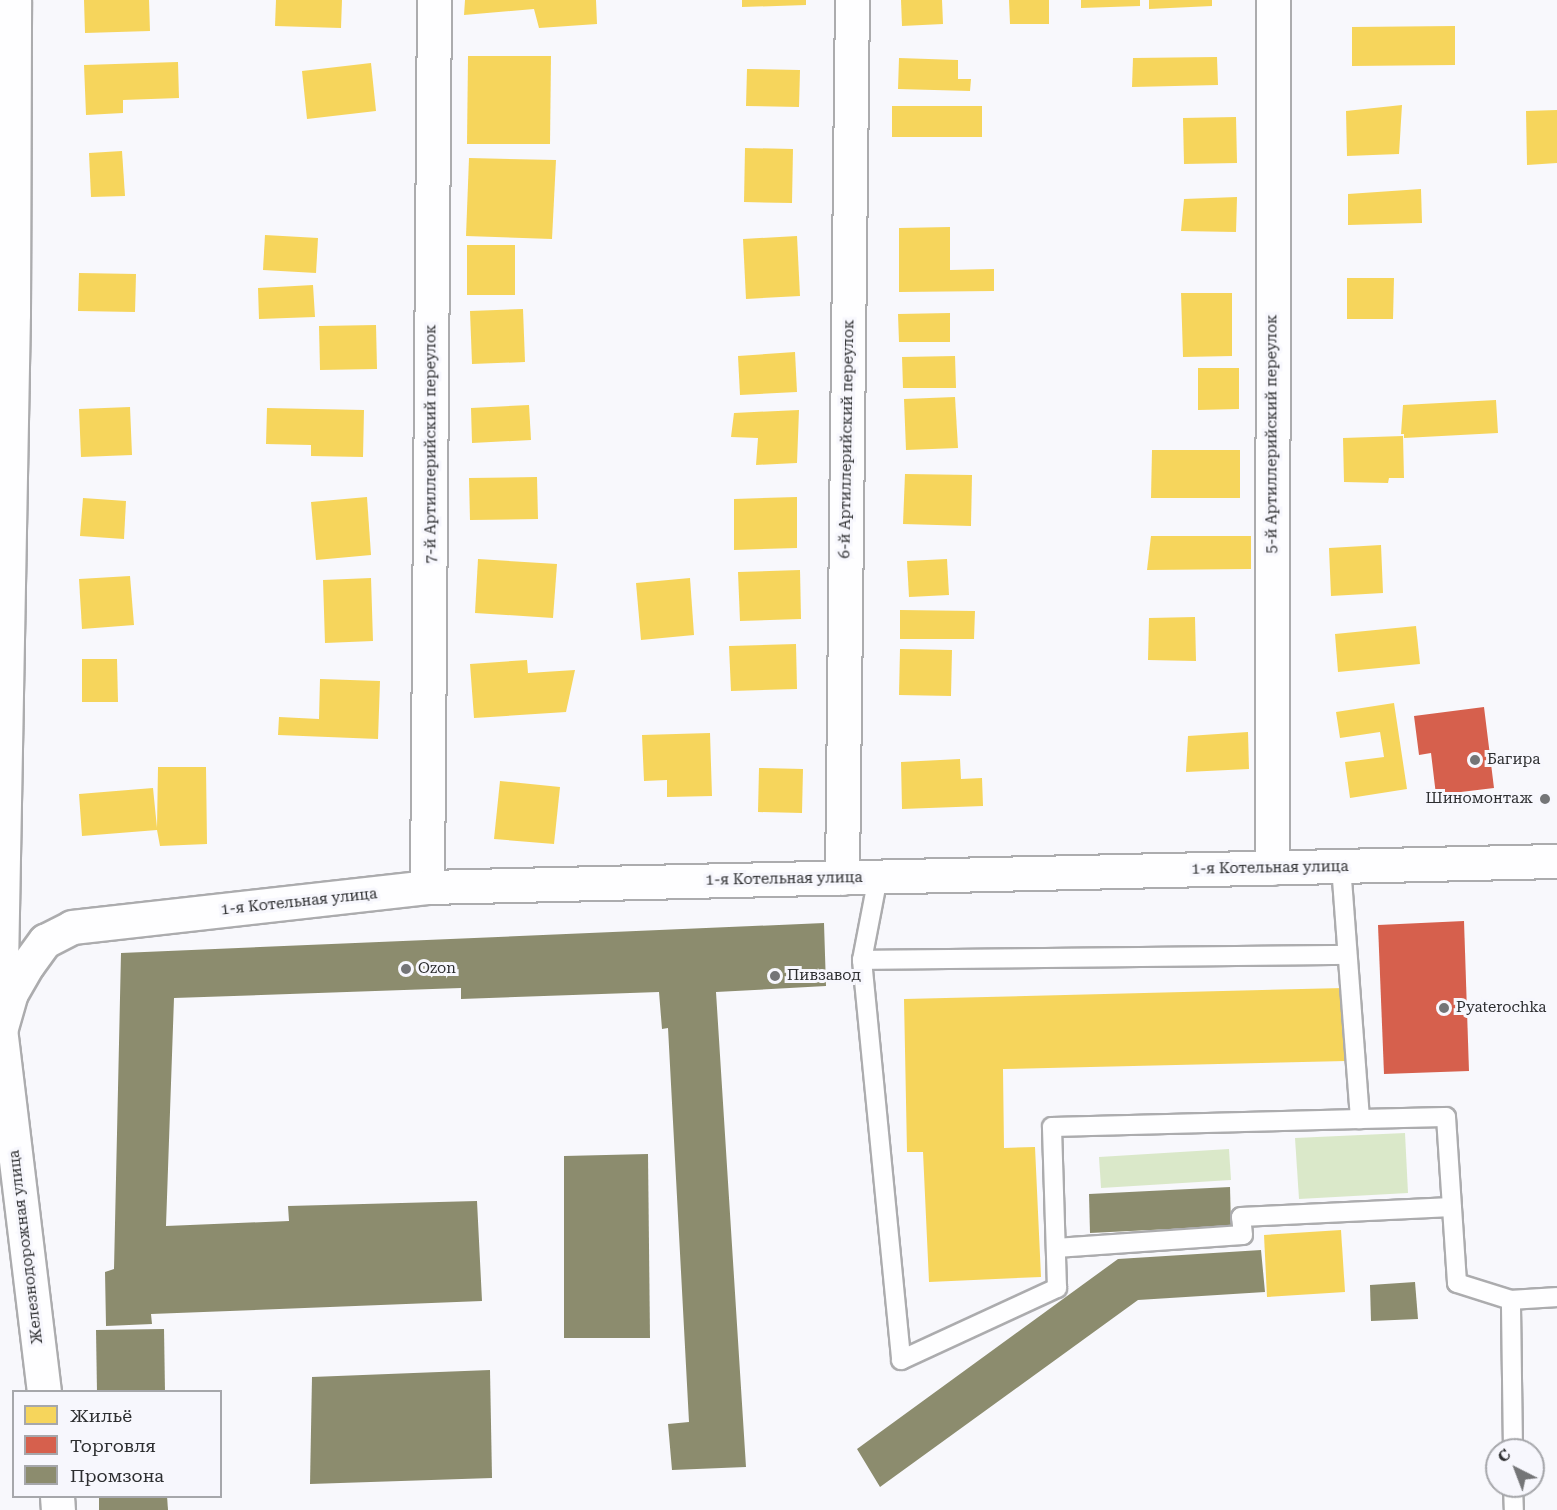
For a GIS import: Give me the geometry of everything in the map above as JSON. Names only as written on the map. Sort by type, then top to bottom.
[{"type":"street","name":"Железнодорожная улица","points":[[14,0],[13,314],[0,1030],[44,1390]]},
{"type":"street","name":"7-й Артиллерийский переулок","points":[[427,887],[434,0]]},
{"type":"street","name":"6-й Артиллерийский переулок","points":[[842,878],[852,0]]},
{"type":"street","name":"5-й Артиллерийский переулок","points":[[1272,868],[1273,0]]},
{"type":"street","name":"1-я Котельная улица","points":[[28,964],[45,941],[72,927],[427,887],[1557,861]]},
{"type":"street","name":"Железнодорожная улица","points":[[0,1030],[10,993],[28,964]]},
{"type":"lane","points":[[1341,866],[1360,1119]]},
{"type":"lane","points":[[878,877],[862,960],[901,1360],[1057,1288],[1052,1127],[1446,1117],[1457,1283],[1511,1300],[1557,1297]]},
{"type":"lane","points":[[862,960],[1347,955]]},
{"type":"lane","points":[[1056,1248],[1243,1235],[1241,1217],[1452,1207]]},
{"type":"lane","points":[[1511,1300],[1513,1438]]},
{"type":"green space","points":[[1405,1133],[1408,1193],[1299,1199],[1295,1138]]},
{"type":"green space","points":[[1229,1149],[1231,1180],[1101,1188],[1099,1157]]},
{"type":"building: Жильё","points":[[84,0],[149,0],[150,31],[85,33]]},
{"type":"building: Жильё","points":[[276,0],[342,0],[341,28],[275,26]]},
{"type":"building: Жильё","points":[[465,0],[596,0],[597,24],[539,28],[534,9],[464,15]]},
{"type":"building: Жильё","points":[[742,0],[806,0],[806,5],[742,7]]},
{"type":"building: Жильё","points":[[901,0],[942,0],[943,24],[902,26]]},
{"type":"building: Жильё","points":[[1009,0],[1049,0],[1049,24],[1010,24]]},
{"type":"building: Жильё","points":[[1081,0],[1140,0],[1140,6],[1081,8]]},
{"type":"building: Жильё","points":[[1149,0],[1212,0],[1212,6],[1149,9]]},
{"type":"building: Жильё","points":[[1455,26],[1455,65],[1352,66],[1352,27]]},
{"type":"building: Жильё","points":[[468,56],[551,56],[550,144],[467,144]]},
{"type":"building: Жильё","points":[[1217,57],[1218,85],[1132,87],[1133,58]]},
{"type":"building: Жильё","points":[[899,58],[958,60],[958,79],[971,79],[970,91],[898,89]]},
{"type":"building: Жильё","points":[[178,62],[179,98],[123,100],[123,113],[86,115],[84,65]]},
{"type":"building: Жильё","points":[[371,63],[376,111],[307,119],[302,71]]},
{"type":"building: Жильё","points":[[747,69],[800,70],[799,107],[746,106]]},
{"type":"building: Жильё","points":[[1402,105],[1399,154],[1347,156],[1346,111]]},
{"type":"building: Жильё","points":[[892,106],[982,106],[982,137],[892,137]]},
{"type":"building: Жильё","points":[[1557,110],[1557,163],[1527,165],[1526,111]]},
{"type":"building: Жильё","points":[[1236,117],[1237,163],[1184,164],[1183,118]]},
{"type":"building: Жильё","points":[[745,148],[793,149],[792,203],[744,202]]},
{"type":"building: Жильё","points":[[122,151],[125,196],[91,197],[89,153]]},
{"type":"building: Жильё","points":[[469,158],[556,160],[552,239],[466,236]]},
{"type":"building: Жильё","points":[[1421,189],[1422,223],[1348,225],[1348,194]]},
{"type":"building: Жильё","points":[[1237,197],[1236,232],[1181,231],[1184,199]]},
{"type":"building: Жильё","points":[[950,227],[950,270],[994,269],[994,291],[899,292],[899,228]]},
{"type":"building: Жильё","points":[[265,235],[318,238],[316,273],[263,270]]},
{"type":"building: Жильё","points":[[797,236],[800,296],[746,299],[743,239]]},
{"type":"building: Жильё","points":[[467,245],[515,245],[515,295],[467,295]]},
{"type":"building: Жильё","points":[[79,273],[136,274],[135,312],[78,311]]},
{"type":"building: Жильё","points":[[1347,278],[1394,278],[1393,319],[1347,319]]},
{"type":"building: Жильё","points":[[313,285],[315,317],[259,319],[258,288]]},
{"type":"building: Жильё","points":[[1181,293],[1232,293],[1232,356],[1183,357]]},
{"type":"building: Жильё","points":[[523,309],[525,362],[472,364],[470,311]]},
{"type":"building: Жильё","points":[[950,313],[950,342],[899,342],[898,314]]},
{"type":"building: Жильё","points":[[376,325],[377,369],[320,370],[319,326]]},
{"type":"building: Жильё","points":[[795,352],[797,392],[740,395],[738,356]]},
{"type":"building: Жильё","points":[[955,356],[956,388],[903,388],[902,357]]},
{"type":"building: Жильё","points":[[1198,368],[1239,368],[1239,409],[1198,410]]},
{"type":"building: Жильё","points":[[955,397],[958,448],[906,450],[904,399]]},
{"type":"building: Жильё","points":[[1496,400],[1498,433],[1404,438],[1404,434],[1401,434],[1403,405]]},
{"type":"building: Жильё","points":[[529,405],[531,440],[472,443],[471,408]]},
{"type":"building: Жильё","points":[[130,407],[132,455],[81,457],[79,409]]},
{"type":"building: Жильё","points":[[267,408],[364,410],[363,457],[311,456],[311,445],[266,444]]},
{"type":"building: Жильё","points":[[799,410],[797,463],[756,465],[758,438],[731,437],[734,413]]},
{"type":"building: Жильё","points":[[1403,436],[1404,478],[1389,478],[1388,483],[1344,482],[1343,438]]},
{"type":"building: Жильё","points":[[1152,450],[1240,450],[1240,498],[1151,498]]},
{"type":"building: Жильё","points":[[905,474],[972,475],[971,526],[903,524]]},
{"type":"building: Жильё","points":[[537,477],[538,519],[470,520],[469,478]]},
{"type":"building: Жильё","points":[[367,497],[371,555],[316,560],[311,502]]},
{"type":"building: Жильё","points":[[797,497],[797,548],[734,550],[734,499]]},
{"type":"building: Жильё","points":[[83,498],[126,501],[124,539],[80,536]]},
{"type":"building: Жильё","points":[[1151,536],[1251,536],[1251,569],[1147,570]]},
{"type":"building: Жильё","points":[[1381,545],[1383,593],[1331,596],[1329,548]]},
{"type":"building: Жильё","points":[[478,559],[557,564],[553,618],[475,613]]},
{"type":"building: Жильё","points":[[947,559],[949,595],[909,597],[907,561]]},
{"type":"building: Жильё","points":[[800,570],[801,619],[740,621],[738,572]]},
{"type":"building: Жильё","points":[[130,576],[134,625],[82,629],[79,579]]},
{"type":"building: Жильё","points":[[371,578],[373,641],[325,643],[323,580]]},
{"type":"building: Жильё","points":[[690,578],[694,635],[641,640],[636,583]]},
{"type":"building: Жильё","points":[[900,610],[975,611],[974,639],[900,639]]},
{"type":"building: Жильё","points":[[1195,617],[1196,661],[1148,660],[1149,618]]},
{"type":"building: Жильё","points":[[1416,626],[1420,664],[1338,672],[1335,634]]},
{"type":"building: Жильё","points":[[796,644],[797,689],[731,691],[729,646]]},
{"type":"building: Жильё","points":[[900,649],[952,650],[951,696],[899,695]]},
{"type":"building: Жильё","points":[[82,659],[117,659],[118,702],[82,702]]},
{"type":"building: Жильё","points":[[527,660],[528,673],[575,670],[566,712],[474,718],[470,664]]},
{"type":"building: Жильё","points":[[320,679],[380,681],[378,739],[278,735],[279,717],[319,719]]},
{"type":"building: Жильё","points":[[1394,703],[1407,789],[1350,798],[1345,762],[1384,757],[1380,732],[1340,738],[1336,712]]},
{"type":"building: Жильё","points":[[1248,732],[1249,769],[1186,772],[1188,736]]},
{"type":"building: Жильё","points":[[710,733],[712,796],[667,797],[667,780],[644,781],[642,735]]},
{"type":"building: Жильё","points":[[960,759],[961,779],[982,778],[983,806],[902,809],[901,762]]},
{"type":"building: Жильё","points":[[158,767],[206,767],[207,844],[160,846],[157,830],[82,836],[79,794],[153,788],[157,828]]},
{"type":"building: Жильё","points":[[759,768],[803,769],[802,813],[758,812]]},
{"type":"building: Жильё","points":[[500,781],[560,787],[554,844],[494,839]]},
{"type":"building: Жильё","points":[[1344,988],[1346,1061],[1003,1069],[1004,1148],[1035,1147],[1041,1277],[929,1282],[923,1152],[907,1152],[904,999]]},
{"type":"building: Жильё","points":[[1341,1230],[1345,1292],[1267,1297],[1264,1235]]},
{"type":"building: Торговля","points":[[1484,707],[1494,788],[1436,795],[1431,753],[1419,755],[1414,716]]},
{"type":"building: Торговля","points":[[1464,921],[1469,1071],[1384,1074],[1378,925]]},
{"type":"building: Промзона","points":[[824,923],[826,986],[716,992],[746,1467],[672,1470],[668,1424],[689,1422],[668,1028],[662,1029],[659,992],[461,999],[461,988],[174,998],[166,1226],[289,1221],[288,1206],[477,1201],[482,1301],[151,1314],[152,1324],[106,1326],[105,1272],[114,1269],[121,953]]},
{"type":"building: Промзона","points":[[648,1154],[650,1338],[564,1338],[564,1156]]},
{"type":"building: Промзона","points":[[1230,1187],[1231,1226],[1090,1233],[1089,1194]]},
{"type":"building: Промзона","points":[[1261,1250],[1265,1292],[1138,1300],[880,1487],[857,1449],[1118,1259]]},
{"type":"building: Промзона","points":[[1415,1282],[1418,1319],[1371,1321],[1370,1285]]},
{"type":"building: Промзона","points":[[164,1329],[165,1390],[97,1390],[96,1330]]},
{"type":"building: Промзона","points":[[490,1370],[492,1478],[310,1484],[312,1377]]},
{"type":"building: Промзона","points":[[99,1498],[167,1498],[168,1510],[99,1510]]},
{"type":"place","name":"Багира","points":[[1475,760]]},
{"type":"place","name":"Шиномонтаж","points":[[1545,799]]},
{"type":"place","name":"Ozon","points":[[406,969]]},
{"type":"place","name":"Пивзавод","points":[[775,976]]},
{"type":"place","name":"Pyaterochka","points":[[1444,1008]]}]
